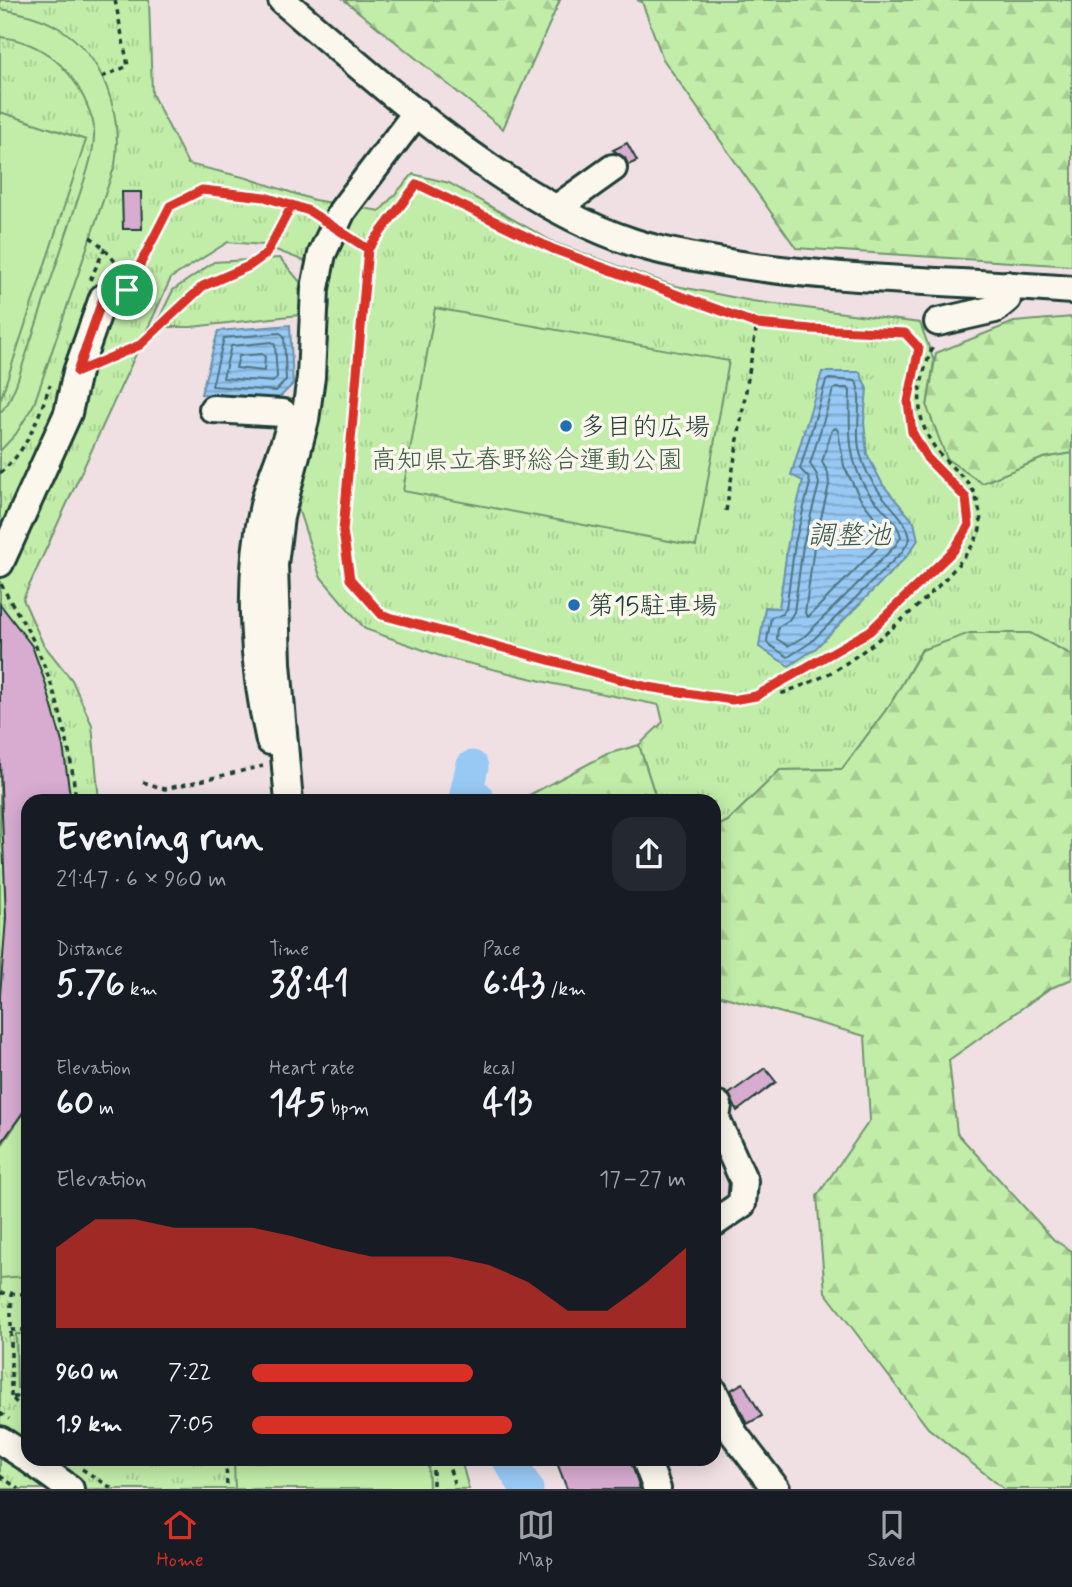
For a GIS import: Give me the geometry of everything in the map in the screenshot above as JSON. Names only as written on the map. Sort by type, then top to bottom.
[{"type":"street","points":[[282,0],[417,112],[496,172],[556,208],[632,242],[697,258],[792,272],[1072,290]]},
{"type":"street","points":[[288,794],[277,663],[274,564],[280,517],[305,420],[311,377],[315,288],[323,254],[342,211],[417,112]]},
{"type":"street","points":[[556,208],[612,169]]},
{"type":"street","points":[[938,322],[995,309],[1007,299],[1007,285]]},
{"type":"street","points":[[0,563],[68,412],[77,372],[115,294]]},
{"type":"street","points":[[213,409],[283,413],[290,423],[264,503],[256,550],[255,657],[275,762],[277,794]]},
{"type":"street","points":[[721,1132],[744,1181],[742,1204],[721,1218]]},
{"type":"street","points":[[721,1407],[734,1434],[776,1489]]},
{"type":"street","points":[[0,1440],[21,1454]]},
{"type":"street","points":[[46,1466],[73,1477]]},
{"type":"street","points":[[648,1466],[657,1489]]},
{"type":"path","points":[[102,77],[128,66],[115,0]]},
{"type":"path","points":[[417,184],[553,249],[757,324],[905,333],[919,348],[908,402],[912,432],[927,458],[966,498],[969,525],[954,550],[870,631],[756,696],[732,700],[648,687],[382,615],[350,579],[343,531],[368,249],[417,184]]},
{"type":"path","points":[[115,294],[170,206],[202,190],[265,197],[309,211],[368,249]]},
{"type":"path","points":[[77,372],[140,345],[203,286],[249,266],[266,254],[292,205]]},
{"type":"path","points":[[90,237],[105,248],[123,275],[115,294]]},
{"type":"path","points":[[773,687],[783,693],[817,679],[877,643],[955,568],[979,530],[980,515],[975,494],[934,448],[927,438],[921,420],[919,405],[922,386],[936,340],[938,322]]},
{"type":"path","points":[[726,511],[757,324]]},
{"type":"path","points":[[0,582],[32,639],[45,669],[57,704],[73,772],[75,794]]},
{"type":"path","points":[[143,782],[165,789],[275,762]]},
{"type":"path","points":[[0,1293],[21,1294]]},
{"type":"path","points":[[11,1294],[11,1397],[21,1407]]},
{"type":"path","points":[[11,1331],[21,1330]]},
{"type":"path","points":[[11,1397],[21,1397]]},
{"type":"path","points":[[226,1466],[227,1489]]},
{"type":"path","points":[[433,1466],[433,1489]]},
{"type":"path","points":[[449,1466],[456,1489]]},
{"type":"path","points":[[0,1476],[19,1489]]},
{"type":"path","points":[[73,1477],[113,1489]]},
{"type":"path","points":[[6,1489],[10,1482]]},
{"type":"green space","name":"高知県立春野総合運動公園","points":[[0,0],[149,0],[152,94],[188,164],[247,178],[314,200],[380,211],[413,174],[449,183],[555,243],[671,285],[752,301],[920,323],[934,361],[927,407],[982,483],[1043,458],[1072,453],[1072,655],[1030,633],[922,649],[891,703],[842,769],[780,770],[728,821],[721,824],[721,794],[655,794],[639,745],[663,722],[659,705],[554,684],[443,657],[365,629],[320,576],[298,508],[321,403],[330,303],[325,269],[263,245],[228,242],[171,278],[23,599],[43,644],[72,680],[92,725],[98,794],[21,794],[21,1466],[463,1466],[469,1489],[0,1489]]},
{"type":"green space","points":[[344,0],[560,0],[503,129]]},
{"type":"green space","points":[[637,0],[1072,0],[1072,266],[796,248],[663,59],[642,2]]},
{"type":"green space","points":[[0,9],[50,23],[87,53],[107,87],[113,106],[117,146],[115,165],[34,404],[16,434],[0,451],[0,413],[16,385],[87,172],[94,135],[93,121],[84,98],[60,65],[27,43],[0,37]]},
{"type":"green space","points":[[0,112],[86,140],[0,401]]},
{"type":"green space","points":[[280,258],[306,289],[299,315],[191,327],[155,327],[173,290],[214,262]]},
{"type":"green space","name":"多目的広場","points":[[435,308],[729,361],[696,546],[403,491]]},
{"type":"green space","points":[[1072,317],[1072,453],[1043,458],[982,483],[947,459],[927,407],[936,353],[1014,322]]},
{"type":"green space","points":[[970,633],[1030,633],[1072,655],[1072,979],[1049,989],[949,1060],[957,1133],[1054,1240],[1072,1251],[1072,1489],[1004,1489],[928,1428],[825,1292],[817,1196],[870,1120],[865,1036],[721,996],[721,824],[728,821],[780,770],[842,769],[891,703],[922,650]]},
{"type":"green space","points":[[639,745],[655,794],[531,794],[607,754]]},
{"type":"green space","points":[[21,1117],[21,1276],[0,1278],[0,1148]]},
{"type":"green space","points":[[16,1334],[21,1334],[21,1388],[17,1388]]},
{"type":"green space","points":[[234,1466],[428,1466],[429,1489],[235,1489]]},
{"type":"water","points":[[290,325],[293,384],[278,399],[201,394],[218,331]]},
{"type":"water","name":"調整池","points":[[822,372],[860,372],[867,389],[864,422],[867,454],[883,485],[914,522],[918,540],[907,556],[815,649],[789,666],[759,647],[765,607],[779,608],[788,542],[803,481],[791,475]]},
{"type":"building","points":[[627,143],[637,161],[628,165],[625,158],[613,150]]},
{"type":"building","points":[[122,192],[141,192],[142,229],[123,229]]},
{"type":"building","points":[[0,604],[32,646],[63,746],[70,794],[21,794],[21,1115],[0,1145],[0,996],[6,918],[0,762]]},
{"type":"building","points":[[765,1068],[776,1082],[737,1111],[729,1094]]},
{"type":"building","points":[[743,1383],[762,1416],[747,1424],[731,1390]]},
{"type":"building","points":[[558,1466],[633,1466],[640,1489],[567,1489]]},
{"type":"waterway","points":[[466,794],[472,767]]},
{"type":"waterway","points":[[513,1466],[527,1489]]},
{"type":"place","name":"多目的広場","points":[[566,426]]},
{"type":"place","name":"第15駐車場","points":[[574,605]]},
{"type":"route","points":[[127,290],[103,298],[77,372],[140,345],[203,286],[249,266],[266,254],[292,205],[309,211],[368,249],[417,184],[553,249],[757,324],[905,333],[919,348],[908,402],[912,432],[927,458],[966,498],[969,525],[954,550],[870,631],[756,696],[732,700],[648,687],[382,615],[350,579],[343,531],[368,249],[309,211],[292,205],[265,197],[202,190],[170,206],[127,290]]}]
